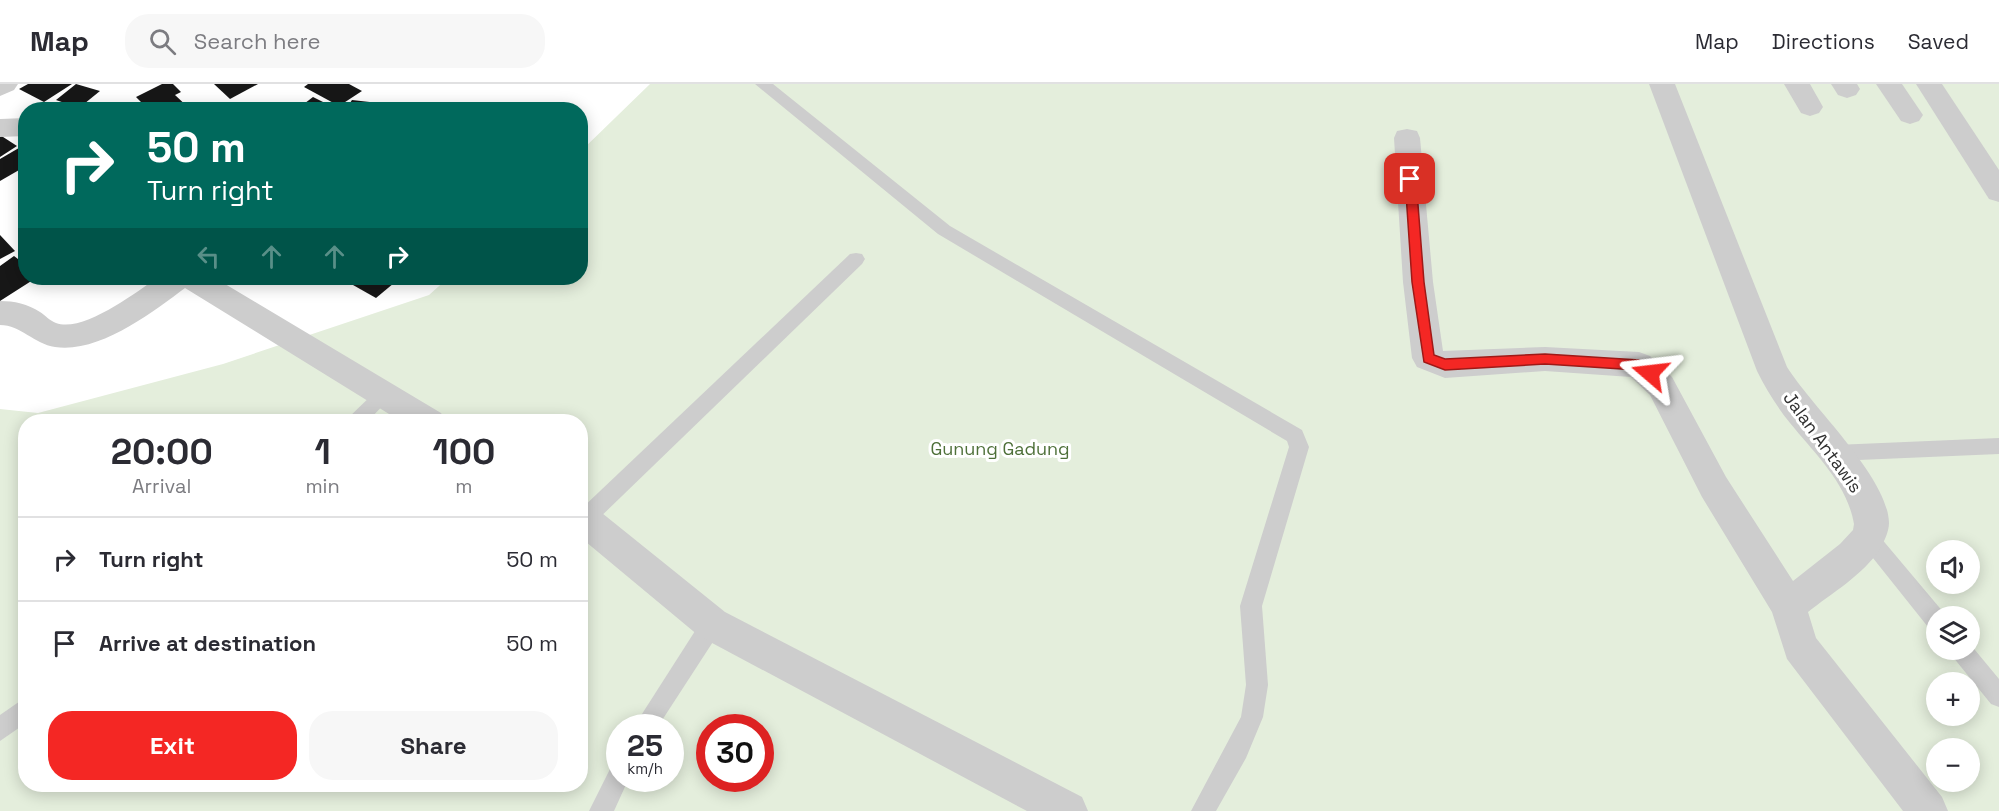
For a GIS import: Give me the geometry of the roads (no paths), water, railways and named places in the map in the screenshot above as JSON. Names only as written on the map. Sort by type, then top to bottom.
[{"type":"street","points":[[0,87],[5,84]]},
{"type":"street","name":"Jalan Antawis","points":[[1662,84],[1773,371],[1800,412],[1835,453],[1869,506],[1871,528],[1868,537]]},
{"type":"street","points":[[1797,84],[1810,107]]},
{"type":"street","points":[[1889,84],[1910,116]]},
{"type":"street","points":[[1929,84],[1999,192]]},
{"type":"street","points":[[0,128],[18,127]]},
{"type":"street","points":[[1407,138],[1418,282],[1428,358],[1445,364],[1545,359],[1639,365],[1661,386],[1714,487],[1788,606],[1800,647],[1928,811]]},
{"type":"street","points":[[0,313],[25,317],[52,335],[72,338],[104,324],[147,300],[168,285]]},
{"type":"street","points":[[204,285],[417,414]]},
{"type":"street","points":[[588,521],[712,624],[1068,811]]},
{"type":"street","points":[[1788,606],[1838,567],[1868,537]]},
{"type":"lane","points":[[763,84],[944,230],[1295,436],[1299,447],[1251,606],[1250,634],[1257,686],[1251,722],[1203,811]]},
{"type":"lane","points":[[588,512],[856,259]]},
{"type":"lane","points":[[362,414],[386,394]]},
{"type":"lane","points":[[1835,453],[1999,446]]},
{"type":"lane","points":[[1868,537],[1926,608]]},
{"type":"lane","points":[[653,714],[712,624]]},
{"type":"lane","points":[[1969,660],[1999,696]]},
{"type":"lane","points":[[0,730],[18,715]]},
{"type":"lane","points":[[601,811],[610,792]]},
{"type":"park label","name":"Gunung Gadung","points":[[1000,448]]}]
